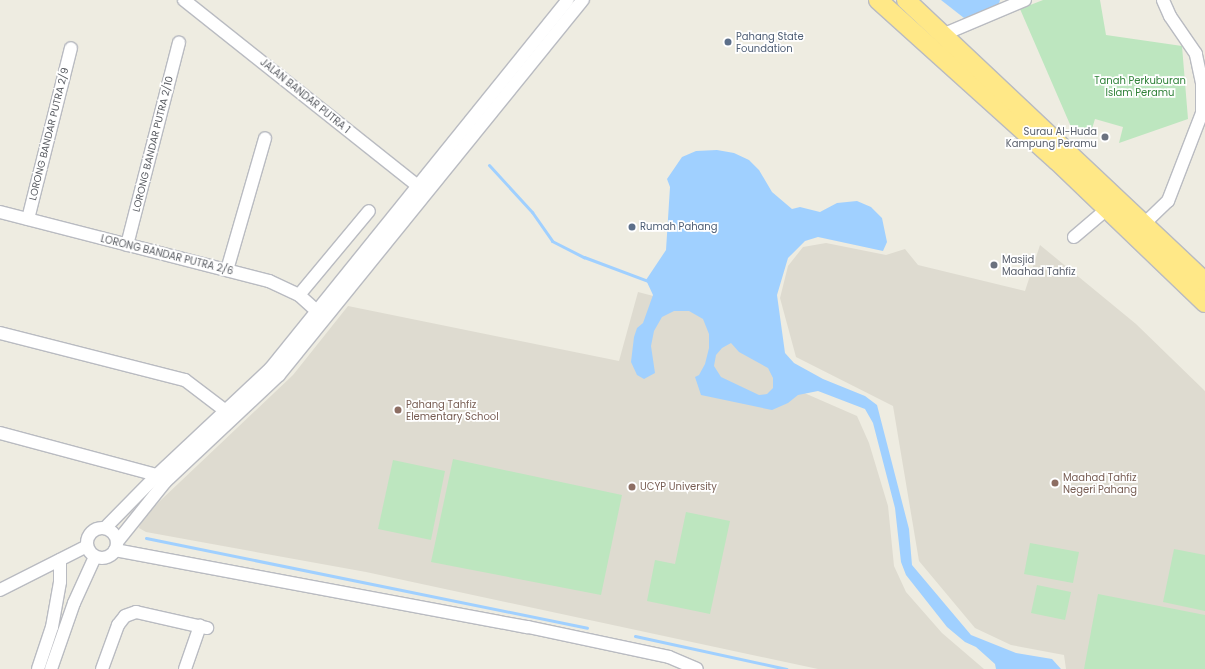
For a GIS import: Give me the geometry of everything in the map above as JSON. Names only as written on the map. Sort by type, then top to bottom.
[{"type":"highway","points":[[878,0],[1107,209],[1205,303]]},
{"type":"highway","points":[[906,0],[1145,223],[1205,282]]},
{"type":"street","name":"JALAN BANDAR PUTRA 1","points":[[184,0],[421,189]]},
{"type":"street","points":[[95,557],[109,557],[165,482],[235,419],[279,375],[321,315],[568,0]]},
{"type":"street","points":[[421,189],[583,0]]},
{"type":"street","points":[[942,35],[1012,2],[1025,0]]},
{"type":"street","points":[[1145,223],[1168,201],[1202,113],[1202,83],[1196,54],[1170,16],[1163,0]]},
{"type":"street","name":"LORONG BANDAR PUTRA 2/10","points":[[128,245],[180,43]]},
{"type":"street","name":"LORONG BANDAR PUTRA 2/9","points":[[28,219],[71,48]]},
{"type":"street","points":[[227,270],[265,138]]},
{"type":"street","points":[[1074,237],[1107,209]]},
{"type":"street","points":[[299,295],[369,211]]},
{"type":"street","name":"LORONG BANDAR PUTRA 2/6","points":[[0,212],[269,281],[299,295],[321,315]]},
{"type":"street","points":[[0,590],[87,546],[91,532],[105,528],[225,410],[270,369],[321,315]]},
{"type":"street","points":[[0,333],[185,380],[235,419]]},
{"type":"street","points":[[0,433],[158,475]]},
{"type":"street","points":[[105,528],[113,533],[116,546]]},
{"type":"street","points":[[87,546],[95,557]]},
{"type":"street","points":[[116,546],[528,627],[668,657],[697,669]]},
{"type":"street","points":[[51,669],[74,603],[95,557]]},
{"type":"street","points":[[38,669],[52,626],[60,582],[60,560]]},
{"type":"street","points":[[102,669],[118,625],[125,616],[136,612],[203,627],[185,669]]},
{"type":"street","points":[[668,657],[679,669]]},
{"type":"shaded area","name":"Maahad Tahfiz Negeri Pahang","points":[[826,243],[886,255],[905,249],[918,265],[1025,291],[1040,245],[1136,324],[1205,391],[1205,669],[1066,669],[1064,655],[1011,645],[975,628],[919,561],[893,406],[796,357],[780,298],[788,266],[803,247]]},
{"type":"shaded area","name":"UCYP University","points":[[638,292],[711,311],[786,385],[857,416],[869,443],[888,506],[894,566],[906,592],[942,633],[984,669],[818,669],[366,572],[146,532],[139,528],[142,518],[293,375],[348,306],[619,361]]},
{"type":"green space","name":"Tanah Perkuburan Islam Peramu","points":[[1043,0],[1100,0],[1106,35],[1182,46],[1188,119],[1119,143],[1123,127],[1095,119],[1091,132],[1075,136],[1020,9]]},
{"type":"green space","points":[[453,459],[622,495],[601,595],[431,562]]},
{"type":"green space","points":[[393,460],[445,471],[431,540],[378,529]]},
{"type":"green space","points":[[686,512],[730,521],[710,614],[647,601],[655,560],[675,564]]},
{"type":"green space","points":[[1030,543],[1079,552],[1073,583],[1024,574]]},
{"type":"green space","points":[[1174,549],[1205,555],[1205,611],[1163,602]]},
{"type":"green space","points":[[1037,585],[1071,592],[1065,620],[1031,613]]},
{"type":"green space","points":[[1098,594],[1205,615],[1205,669],[1084,669]]},
{"type":"water","points":[[941,0],[1000,0],[998,7],[964,18]]},
{"type":"water","points":[[717,150],[734,153],[749,160],[759,170],[772,192],[792,209],[800,207],[820,212],[837,203],[857,201],[871,207],[882,218],[887,242],[883,251],[818,237],[805,241],[788,258],[777,295],[785,353],[794,363],[823,379],[865,396],[877,405],[909,529],[912,565],[971,635],[1016,653],[1052,659],[1061,669],[996,669],[995,664],[976,647],[965,642],[947,627],[906,575],[901,562],[895,508],[873,423],[865,409],[818,391],[798,395],[788,403],[772,410],[701,395],[695,377],[699,375],[705,364],[709,348],[709,334],[703,319],[689,311],[674,311],[662,317],[654,331],[651,346],[655,373],[644,379],[637,375],[631,362],[634,337],[637,328],[643,323],[653,295],[646,280],[666,250],[670,187],[667,179],[682,157],[696,151]],"holes":[[[731,343],[739,352],[768,368],[773,378],[773,388],[767,394],[759,395],[721,377],[714,366],[716,355],[722,348]]]},
{"type":"waterway","points":[[489,165],[532,212],[552,241],[584,257],[648,281]]},
{"type":"waterway","points":[[146,538],[587,628]]},
{"type":"waterway","points":[[635,636],[786,669]]},
{"type":"place","name":"Pahang State Foundation","points":[[728,42]]},
{"type":"place","name":"Surau Al-Huda Kampung Peramu","points":[[1105,137]]},
{"type":"place","name":"Rumah Pahang","points":[[632,227]]},
{"type":"place","name":"Masjid Maahad Tahfiz","points":[[994,265]]},
{"type":"place","name":"Pahang Tahfiz Elementary School","points":[[398,410]]},
{"type":"place","name":"Maahad Tahfiz Negeri Pahang","points":[[1055,483]]},
{"type":"place","name":"UCYP University","points":[[632,487]]}]
